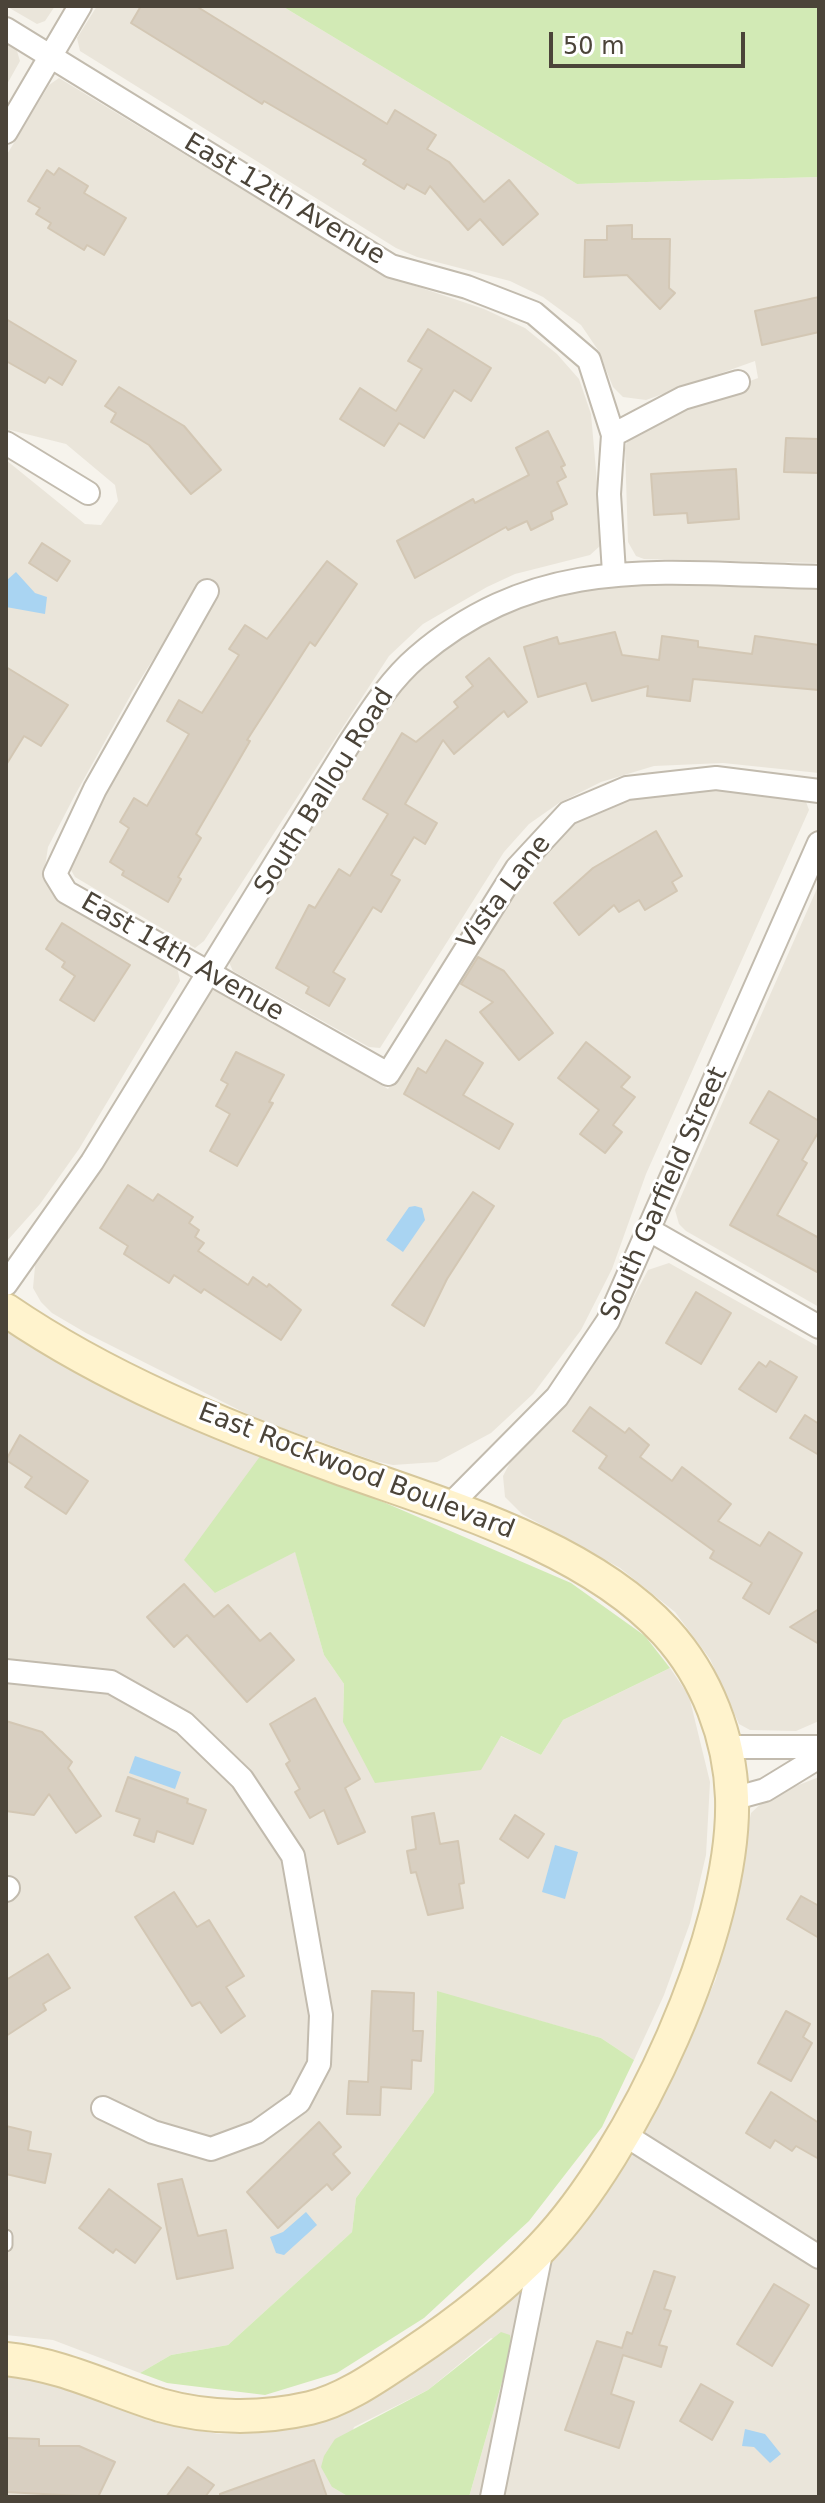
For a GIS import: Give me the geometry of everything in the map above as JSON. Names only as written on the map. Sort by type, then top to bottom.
[{"type":"street","points":[[6,132],[80,6]]},
{"type":"street","name":"East 12th Avenue","points":[[6,29],[391,266],[467,287],[534,313],[589,360],[613,435],[609,494],[614,573]]},
{"type":"street","points":[[613,435],[683,398],[738,382]]},
{"type":"street","points":[[6,443],[88,493]]},
{"type":"street","name":"South Ballou Road","points":[[6,1284],[92,1162],[210,976],[349,744],[381,696],[416,657],[492,606],[559,581],[614,573],[819,577]]},
{"type":"street","name":"East 14th Avenue","points":[[207,591],[95,789],[55,874],[66,892],[388,1074]]},
{"type":"street","name":"Vista Lane","points":[[388,1074],[517,868],[568,813],[627,788],[716,778],[819,791]]},
{"type":"street","name":"South Garfield Street","points":[[450,1505],[557,1397],[608,1321],[651,1231],[819,843]]},
{"type":"street","points":[[651,1231],[819,1327]]},
{"type":"street","name":"East Rockwood Boulevard","points":[[6,1310],[63,1349],[236,1429],[450,1505],[521,1536],[577,1566],[651,1618],[699,1676],[725,1747],[732,1799],[725,1874],[700,1966],[666,2051],[622,2133],[588,2188],[542,2247],[437,2336],[375,2378],[316,2407],[246,2418],[178,2408],[49,2364],[6,2359]]},
{"type":"street","points":[[6,1671],[111,1682],[184,1723],[242,1779],[293,1856],[321,2015],[319,2064],[299,2102],[257,2132],[211,2149],[153,2132],[103,2108]]},
{"type":"street","points":[[725,1747],[819,1747]]},
{"type":"street","points":[[732,1799],[765,1790],[819,1757]]},
{"type":"street","points":[[622,2133],[819,2257]]},
{"type":"street","points":[[492,2497],[542,2247]]},
{"type":"lane","points":[[6,2236],[6,2245]]},
{"type":"shaded area","points":[[6,6],[55,6],[45,21],[37,24]]},
{"type":"shaded area","points":[[97,6],[282,6],[577,184],[819,177],[819,563],[644,559],[636,556],[628,542],[625,448],[628,439],[679,408],[758,378],[755,361],[646,400],[623,397],[613,387],[598,350],[581,325],[543,297],[510,281],[417,257],[396,248],[80,51],[77,38]]},
{"type":"shaded area","points":[[6,43],[17,51],[20,61],[6,86]]},
{"type":"shaded area","points":[[59,78],[383,275],[484,309],[525,328],[557,354],[579,379],[591,414],[602,538],[600,546],[590,555],[515,574],[487,587],[423,624],[389,656],[204,941],[195,948],[75,877],[68,865],[201,584],[133,691],[75,795],[48,847],[45,867],[51,883],[177,967],[180,981],[79,1149],[40,1204],[6,1242],[6,460],[85,524],[101,525],[118,501],[115,485],[66,444],[6,429],[6,156],[49,85]]},
{"type":"shaded area","points":[[626,581],[819,584],[819,773],[723,763],[654,766],[601,782],[559,803],[529,824],[504,852],[380,1048],[369,1047],[233,971],[228,960],[371,723],[406,679],[473,626],[555,592]]},
{"type":"shaded area","points":[[714,784],[805,799],[809,810],[646,1174],[612,1269],[581,1330],[533,1394],[491,1433],[437,1462],[393,1465],[375,1461],[259,1420],[86,1333],[52,1313],[41,1302],[33,1288],[36,1256],[101,1169],[209,991],[217,990],[388,1089],[521,869],[587,811],[637,792]]},
{"type":"shaded area","points":[[819,884],[819,1307],[686,1231],[679,1224],[675,1210]]},
{"type":"shaded area","points":[[669,1263],[819,1347],[819,1721],[796,1731],[750,1730],[739,1724],[710,1659],[675,1612],[620,1568],[522,1514],[505,1497],[503,1476],[514,1455],[593,1364],[615,1332],[648,1270]]},
{"type":"shaded area","points":[[6,1330],[55,1361],[261,1455],[215,1593],[295,1551],[324,1655],[344,1684],[343,1722],[500,1736],[541,1755],[563,1720],[670,1668],[689,1696],[710,1782],[706,1855],[690,1923],[664,1995],[634,2060],[601,2038],[437,1992],[434,2092],[356,2198],[352,2232],[228,2345],[171,2355],[140,2373],[53,2340],[6,2335]]},
{"type":"shaded area","points":[[819,1777],[819,2497],[469,2497],[512,2347],[491,2338],[428,2390],[354,2427],[332,2487],[349,2497],[6,2497],[6,2371],[54,2381],[177,2427],[219,2434],[266,2432],[309,2424],[354,2407],[398,2384],[462,2336],[625,2159],[666,2091],[716,1979],[751,1813],[768,1797]]},
{"type":"green space","points":[[282,6],[819,6],[819,177],[577,184]]},
{"type":"green space","points":[[261,1455],[367,1495],[571,1583],[645,1636],[670,1668],[563,1720],[541,1755],[501,1736],[481,1770],[375,1783],[343,1722],[344,1684],[324,1655],[295,1552],[215,1593],[184,1560]]},
{"type":"green space","points":[[437,1991],[601,2038],[634,2060],[602,2127],[529,2221],[424,2318],[337,2373],[265,2395],[167,2383],[140,2373],[171,2355],[228,2345],[352,2232],[356,2198],[434,2092]]},
{"type":"green space","points":[[501,2332],[510,2335],[512,2347],[469,2497],[349,2497],[332,2487],[321,2467],[335,2439],[428,2390]]},
{"type":"water","points":[[16,572],[35,593],[47,597],[45,614],[6,607],[6,581]]},
{"type":"water","points":[[409,1207],[422,1208],[425,1220],[403,1252],[386,1240]]},
{"type":"water","points":[[135,1756],[181,1772],[175,1789],[129,1773]]},
{"type":"water","points":[[555,1845],[578,1852],[565,1899],[542,1892]]},
{"type":"water","points":[[306,2212],[317,2225],[284,2255],[276,2253],[270,2237],[283,2232]]},
{"type":"water","points":[[745,2429],[765,2434],[781,2454],[770,2463],[754,2447],[742,2446]]},
{"type":"building","points":[[141,6],[196,6],[387,124],[395,110],[436,135],[427,149],[449,162],[484,202],[509,180],[538,214],[503,245],[480,219],[468,230],[430,186],[425,194],[407,184],[404,189],[363,164],[366,160],[264,101],[262,104],[131,23]]},
{"type":"building","points":[[59,168],[88,186],[84,193],[126,218],[104,255],[87,245],[84,250],[48,228],[51,223],[36,214],[40,208],[28,201],[47,170],[54,175]]},
{"type":"building","points":[[632,225],[632,239],[670,239],[669,288],[675,293],[660,309],[627,275],[584,277],[585,240],[607,240],[607,226]]},
{"type":"building","points":[[819,297],[819,332],[762,345],[755,311]]},
{"type":"building","points":[[6,319],[76,361],[62,385],[49,377],[45,383],[6,361]]},
{"type":"building","points":[[428,329],[491,368],[471,401],[454,390],[424,438],[399,423],[384,446],[340,419],[360,388],[396,411],[422,369],[408,361]]},
{"type":"building","points":[[119,387],[184,426],[221,470],[191,494],[149,445],[111,422],[116,413],[105,406]]},
{"type":"building","points":[[548,431],[565,465],[561,467],[566,477],[557,482],[567,504],[551,512],[553,519],[531,530],[527,521],[508,530],[506,527],[415,578],[397,541],[473,499],[475,503],[529,475],[516,448]]},
{"type":"building","points":[[786,438],[819,439],[819,473],[784,472]]},
{"type":"building","points":[[736,469],[739,519],[688,523],[687,513],[654,515],[651,474]]},
{"type":"building","points":[[42,543],[70,561],[57,581],[29,563]]},
{"type":"building","points":[[327,561],[357,584],[315,646],[310,642],[247,740],[250,741],[196,834],[201,838],[178,877],[181,879],[168,902],[122,875],[124,871],[110,862],[129,828],[120,822],[134,798],[147,806],[189,734],[167,721],[179,700],[202,713],[239,655],[229,649],[245,625],[267,639]]},
{"type":"building","points":[[615,632],[622,655],[659,660],[662,636],[698,641],[698,647],[752,654],[755,636],[819,645],[819,690],[693,679],[690,701],[647,696],[648,686],[592,701],[586,683],[538,697],[524,647],[557,637],[559,644]]},
{"type":"building","points":[[489,658],[527,702],[508,717],[504,711],[454,754],[443,740],[405,804],[437,823],[425,844],[414,837],[391,875],[400,880],[381,912],[373,907],[333,972],[345,979],[329,1006],[306,993],[309,987],[276,968],[309,905],[315,908],[339,869],[350,876],[388,814],[363,799],[402,733],[416,742],[458,707],[454,702],[473,686],[466,677]]},
{"type":"building","points":[[6,667],[68,705],[41,746],[24,736],[6,765]]},
{"type":"building","points":[[656,831],[682,876],[672,882],[677,891],[645,910],[639,900],[619,912],[614,905],[579,935],[554,903],[593,868]]},
{"type":"building","points":[[62,923],[130,965],[94,1021],[60,1000],[75,976],[62,967],[65,962],[46,949]]},
{"type":"building","points":[[478,957],[504,971],[553,1033],[519,1060],[480,1012],[493,1002],[461,984]]},
{"type":"building","points":[[446,1040],[483,1063],[463,1095],[513,1124],[499,1149],[404,1094],[418,1068],[426,1073]]},
{"type":"building","points":[[586,1042],[630,1077],[621,1087],[635,1097],[613,1125],[622,1132],[605,1153],[580,1134],[599,1110],[558,1078]]},
{"type":"building","points":[[236,1052],[284,1075],[269,1102],[273,1103],[237,1166],[210,1151],[230,1114],[216,1106],[228,1084],[221,1080]]},
{"type":"building","points":[[769,1091],[819,1121],[819,1131],[802,1160],[807,1163],[777,1215],[819,1238],[819,1273],[730,1225],[779,1140],[750,1123]]},
{"type":"building","points":[[128,1185],[153,1201],[158,1194],[193,1217],[189,1223],[199,1230],[195,1237],[204,1243],[198,1251],[248,1285],[253,1277],[267,1287],[269,1284],[301,1310],[281,1340],[204,1289],[201,1293],[174,1275],[169,1283],[124,1254],[128,1246],[100,1228]]},
{"type":"building","points":[[473,1192],[494,1206],[447,1279],[424,1326],[392,1305]]},
{"type":"building","points":[[696,1292],[731,1313],[701,1364],[666,1343]]},
{"type":"building","points":[[770,1361],[797,1377],[776,1412],[739,1389],[759,1362],[766,1367]]},
{"type":"building","points":[[590,1407],[625,1433],[629,1428],[649,1445],[640,1457],[672,1481],[682,1467],[731,1504],[718,1521],[760,1546],[769,1532],[802,1553],[769,1614],[743,1598],[752,1583],[710,1558],[714,1551],[599,1468],[607,1456],[573,1431]]},
{"type":"building","points":[[805,1415],[819,1424],[819,1455],[790,1438]]},
{"type":"building","points":[[20,1435],[88,1481],[66,1514],[25,1487],[32,1477],[6,1460]]},
{"type":"building","points":[[184,1584],[214,1617],[228,1605],[260,1641],[270,1633],[294,1660],[247,1702],[187,1635],[174,1647],[147,1617]]},
{"type":"building","points":[[819,1609],[819,1644],[790,1627]]},
{"type":"building","points":[[315,1698],[360,1779],[345,1788],[365,1832],[338,1844],[324,1810],[310,1818],[295,1792],[300,1789],[286,1764],[290,1761],[270,1724]]},
{"type":"building","points":[[6,1721],[42,1732],[72,1762],[68,1768],[101,1816],[76,1833],[49,1794],[34,1815],[6,1811]]},
{"type":"building","points":[[128,1777],[188,1799],[187,1803],[206,1810],[193,1844],[157,1831],[154,1842],[134,1835],[140,1819],[116,1811]]},
{"type":"building","points":[[434,1813],[440,1844],[458,1841],[464,1883],[459,1884],[463,1908],[428,1915],[416,1872],[411,1873],[407,1851],[416,1849],[412,1817]]},
{"type":"building","points":[[515,1815],[544,1834],[528,1858],[500,1839]]},
{"type":"building","points":[[174,1892],[197,1927],[209,1920],[244,1976],[226,1987],[245,2016],[221,2033],[200,2002],[192,2006],[135,1917]]},
{"type":"building","points":[[801,1896],[819,1906],[819,1938],[787,1919]]},
{"type":"building","points":[[48,1954],[70,1988],[43,2004],[46,2010],[6,2036],[6,1980]]},
{"type":"building","points":[[372,1991],[414,1993],[413,2031],[423,2031],[421,2061],[412,2060],[411,2089],[381,2087],[380,2115],[347,2114],[349,2081],[368,2082]]},
{"type":"building","points":[[786,2011],[810,2024],[803,2037],[812,2043],[791,2081],[758,2063]]},
{"type":"building","points":[[771,2092],[819,2123],[819,2159],[796,2146],[792,2151],[775,2140],[770,2148],[746,2133]]},
{"type":"building","points":[[319,2122],[341,2147],[333,2154],[350,2173],[332,2190],[327,2184],[278,2228],[247,2192]]},
{"type":"building","points":[[6,2126],[31,2132],[28,2150],[51,2154],[45,2183],[6,2174]]},
{"type":"building","points":[[182,2179],[198,2236],[226,2230],[233,2268],[177,2279],[158,2184]]},
{"type":"building","points":[[109,2189],[161,2228],[135,2263],[116,2249],[113,2253],[79,2228]]},
{"type":"building","points":[[654,2271],[675,2277],[664,2309],[671,2311],[659,2345],[667,2347],[661,2367],[623,2355],[611,2394],[634,2402],[619,2448],[565,2430],[597,2341],[622,2348],[627,2332],[632,2334]]},
{"type":"building","points":[[774,2284],[809,2305],[772,2366],[737,2344]]},
{"type":"building","points":[[701,2384],[733,2402],[712,2440],[680,2421]]},
{"type":"building","points":[[6,2438],[39,2439],[39,2446],[79,2446],[115,2462],[98,2497],[6,2492]]},
{"type":"building","points":[[314,2460],[327,2497],[220,2497],[220,2494]]},
{"type":"building","points":[[188,2467],[214,2485],[205,2497],[166,2497]]}]
